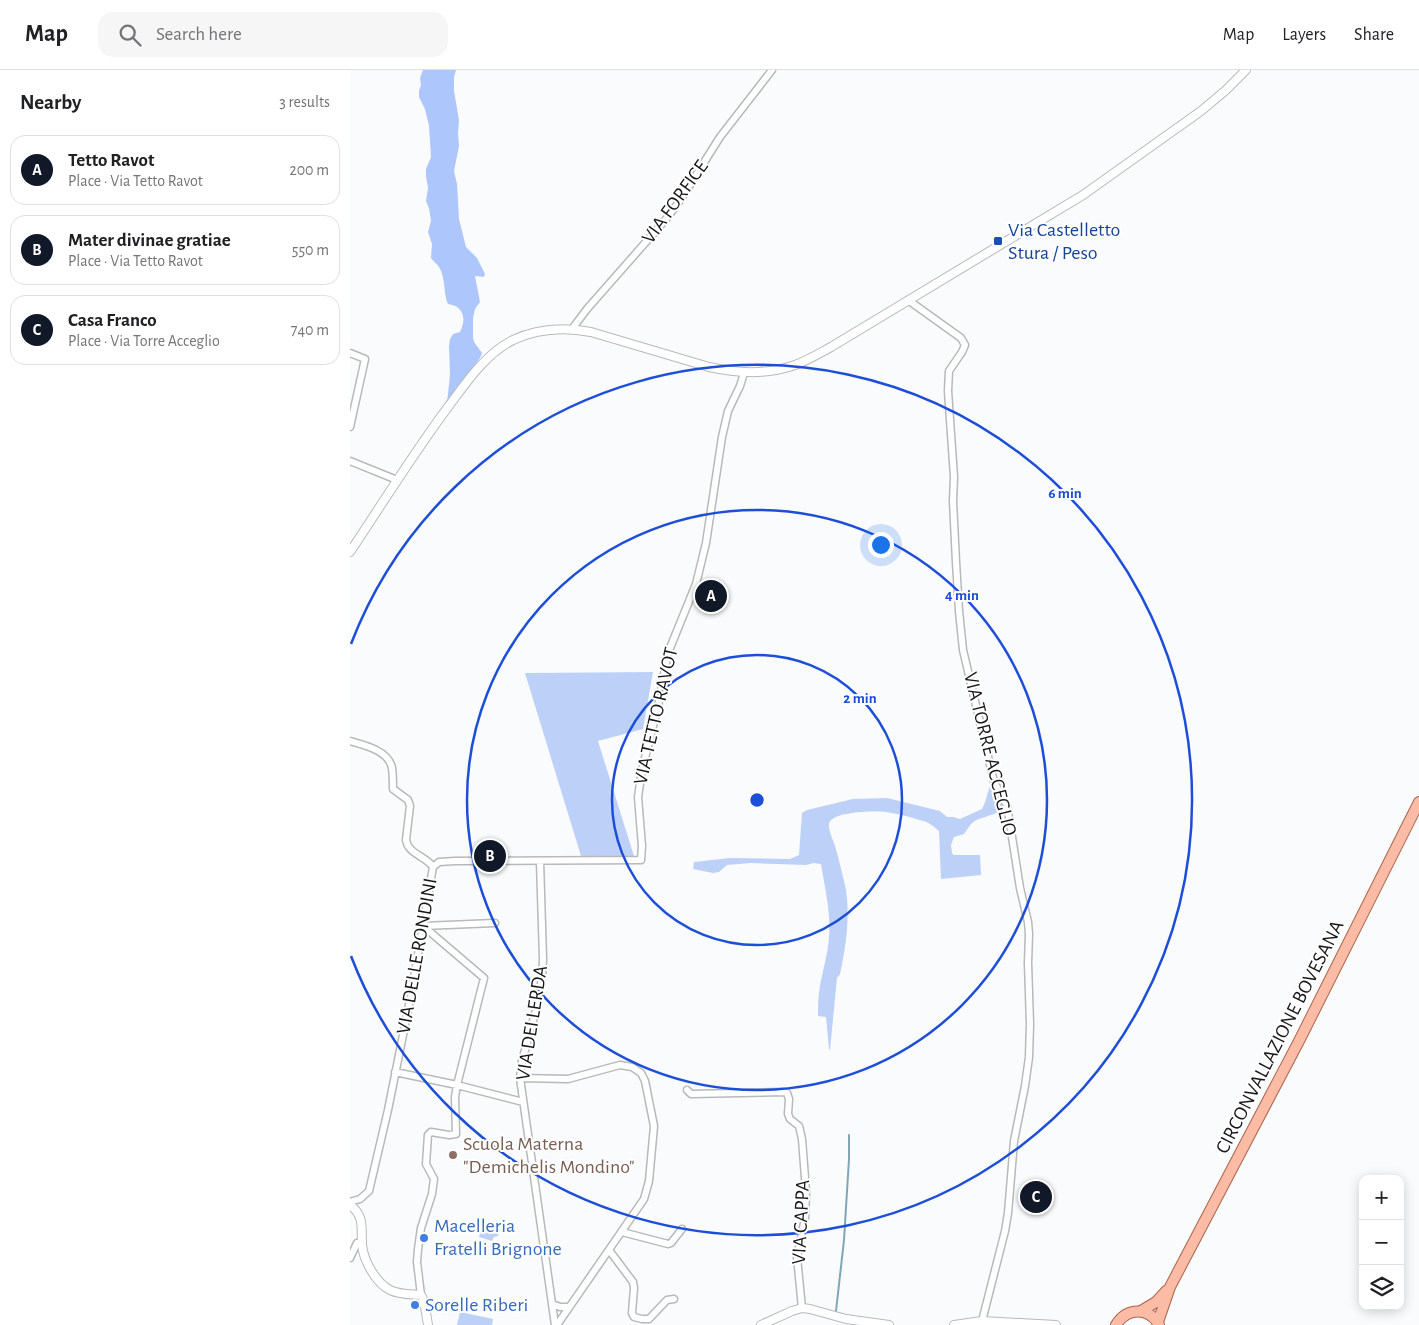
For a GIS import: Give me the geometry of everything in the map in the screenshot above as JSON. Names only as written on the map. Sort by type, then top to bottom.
[{"type":"main road","name":"CIRCONVALLAZIONE BOVESANA","points":[[1159,1324],[1170,1287],[1299,1041],[1419,802]]},
{"type":"main road","name":"CIRCONVALLAZIONE BOVESANA","points":[[1115,1325],[1127,1314],[1141,1311],[1156,1302],[1170,1287]]},
{"type":"main road","points":[[1141,1311],[1154,1317],[1159,1324]]},
{"type":"street","name":"VIA FORFICE","points":[[572,329],[587,309],[667,218],[720,137],[772,70]]},
{"type":"street","points":[[350,552],[433,427],[456,396],[489,357],[513,340],[529,334],[553,329],[572,329],[591,332],[709,367],[744,373],[773,371],[793,366],[831,347],[1083,195],[1201,111],[1246,70]]},
{"type":"street","name":"VIA TORRE ACCEGLIO","points":[[908,300],[961,338],[965,345],[949,371],[948,391],[963,650],[994,782],[1007,805],[1029,934],[1030,1024],[1028,1067],[1014,1141],[1006,1231],[982,1323]]},
{"type":"street","points":[[350,353],[365,359],[350,427]]},
{"type":"street","name":"VIA TETTO RAVOT","points":[[433,867],[439,862],[639,861],[642,858],[638,797],[642,770],[658,706],[668,653],[696,584],[706,543],[722,436],[728,411],[744,373]]},
{"type":"street","points":[[350,461],[397,480]]},
{"type":"street","name":"VIA DELLE RONDINI","points":[[350,741],[370,747],[390,762],[393,789],[408,800],[410,806],[407,846],[433,867],[411,994],[388,1110],[369,1191],[360,1199],[350,1204]]},
{"type":"street","name":"VIA DEI LERDA","points":[[540,861],[542,978],[536,1010],[522,1061],[520,1078],[556,1325]]},
{"type":"street","points":[[423,926],[495,923]]},
{"type":"street","points":[[423,926],[484,978],[457,1085],[455,1097],[456,1134],[449,1135],[431,1132],[428,1134],[426,1164],[434,1179],[432,1194],[421,1228],[416,1262],[428,1325]]},
{"type":"street","points":[[520,1078],[568,1079],[625,1065],[636,1069],[644,1077],[654,1126],[649,1180],[644,1199],[556,1325]]},
{"type":"street","points":[[395,1072],[523,1102]]},
{"type":"street","name":"VIA CAPPA","points":[[687,1090],[691,1094],[787,1092],[789,1099],[788,1114],[790,1119],[799,1126],[802,1139],[806,1191],[805,1218],[797,1257],[802,1308]]},
{"type":"street","points":[[350,1204],[361,1218],[363,1251],[368,1264],[382,1284],[388,1290],[421,1295]]},
{"type":"street","points":[[622,1232],[668,1244],[671,1243],[682,1229]]},
{"type":"street","points":[[350,1258],[357,1243],[362,1242]]},
{"type":"street","points":[[609,1250],[633,1282],[632,1313],[634,1317],[649,1318],[667,1300],[674,1298]]},
{"type":"street","points":[[552,1304],[560,1307],[569,1307]]},
{"type":"street","points":[[761,1325],[802,1308],[846,1319],[889,1325]]},
{"type":"street","points":[[954,1325],[982,1323],[1056,1325]]},
{"type":"shaded area","points":[[423,70],[456,70],[454,91],[459,120],[459,146],[454,171],[457,184],[459,219],[466,247],[477,258],[485,274],[484,277],[475,276],[480,302],[475,309],[473,318],[474,342],[482,353],[475,366],[447,403],[450,375],[450,339],[453,334],[460,332],[463,318],[457,307],[448,304],[441,271],[431,258],[432,244],[428,232],[431,221],[426,201],[428,188],[426,169],[431,157],[429,126],[425,109],[419,97],[420,78]]},
{"type":"shaded area","points":[[653,672],[643,729],[598,741],[634,856],[581,856],[525,673]]},
{"type":"shaded area","points":[[992,782],[1005,808],[976,820],[964,834],[954,837],[951,845],[954,855],[980,855],[981,875],[941,879],[939,831],[925,822],[886,812],[873,812],[837,816],[829,824],[846,890],[848,911],[844,953],[840,974],[837,978],[830,1050],[826,1017],[818,1016],[819,994],[829,937],[827,900],[821,864],[751,863],[727,865],[719,872],[713,873],[693,869],[694,862],[730,858],[790,859],[799,855],[802,813],[807,810],[853,799],[887,798],[940,811],[947,817],[960,819],[982,809]]},
{"type":"shaded area","points":[[483,1224],[500,1228],[498,1236],[494,1237],[492,1241],[479,1237]]},
{"type":"shaded area","points":[[460,1312],[493,1319],[492,1325],[457,1325]]},
{"type":"waterway","points":[[836,1311],[844,1240],[849,1135]]},
{"type":"place","name":"Via Castelletto Stura / Peso","points":[[998,241]]},
{"type":"place","name":"Tetto Ravot","points":[[711,596]]},
{"type":"place","name":"Mater divinae gratiae","points":[[490,856]]},
{"type":"place","name":"Scuola Materna \"Demichelis Mondino\"","points":[[453,1155]]},
{"type":"place","name":"Casa Franco","points":[[1036,1197]]},
{"type":"place","name":"Macelleria Fratelli Brignone","points":[[424,1238]]},
{"type":"place","name":"Sorelle Riberi","points":[[415,1305]]}]
